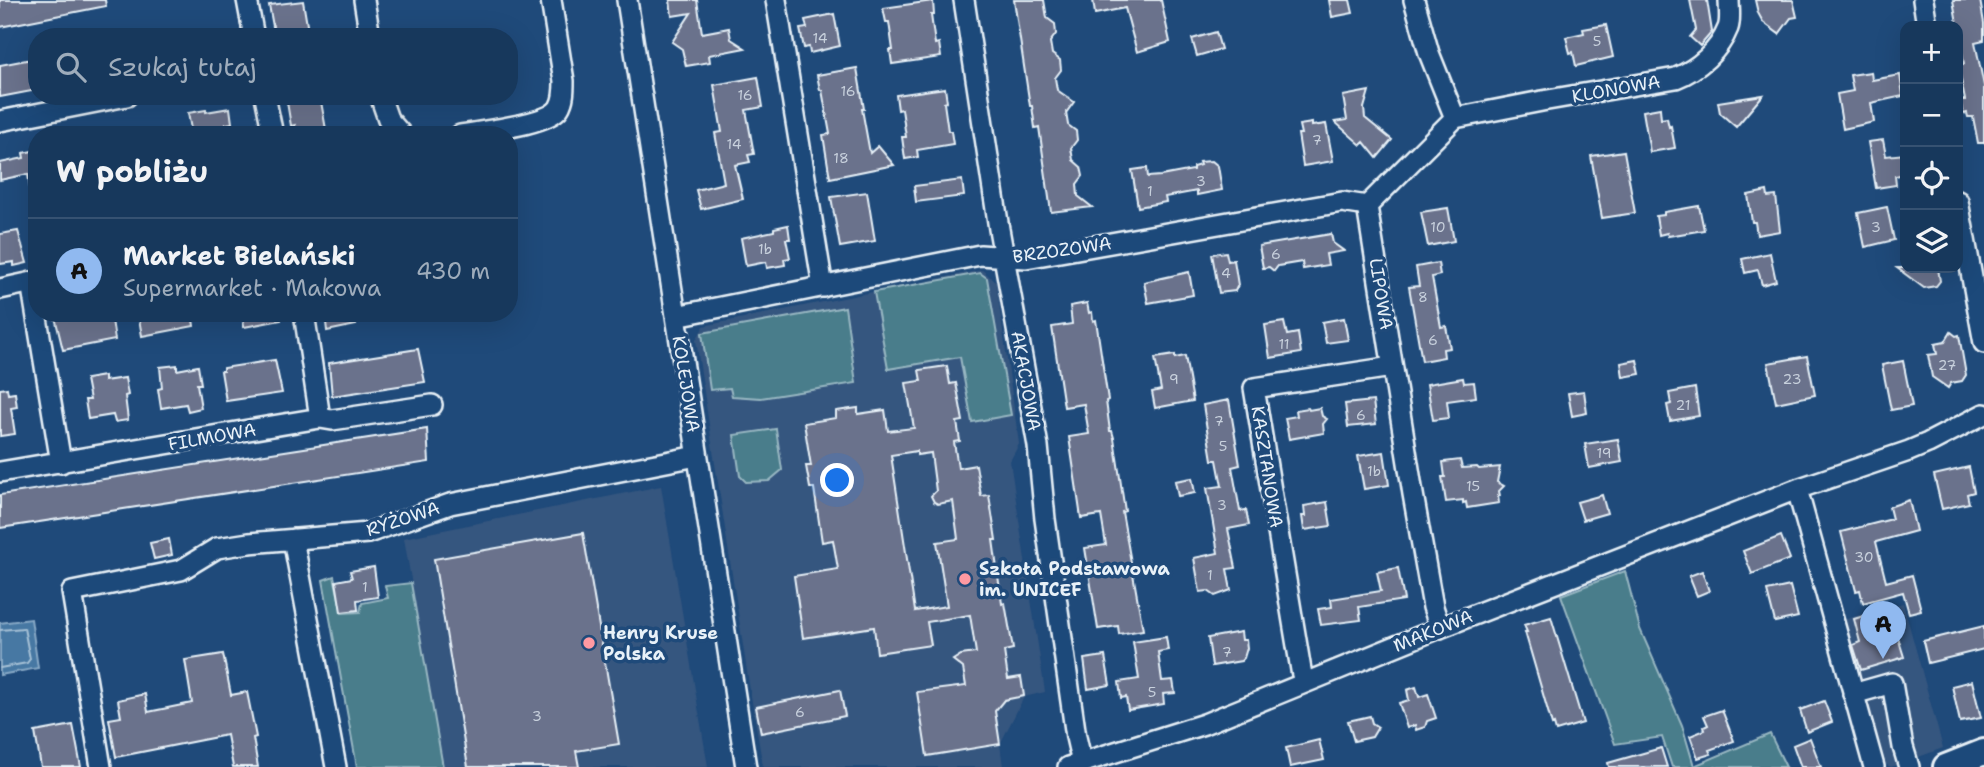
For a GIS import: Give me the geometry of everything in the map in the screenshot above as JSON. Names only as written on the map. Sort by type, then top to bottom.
[{"type":"main road","points":[[1946,767],[1984,751]]},
{"type":"street","points":[[247,0],[252,28]]},
{"type":"street","points":[[364,0],[369,28]]},
{"type":"street","points":[[510,126],[551,117],[560,107],[564,81],[551,0]]},
{"type":"street","name":"KOLEJOWA","points":[[627,0],[746,767]]},
{"type":"street","points":[[776,0],[823,287]]},
{"type":"street","name":"AKACJOWA","points":[[964,0],[1004,258],[1038,446],[1075,765]]},
{"type":"street","points":[[1367,206],[1455,118],[1429,53],[1415,0]]},
{"type":"street","name":"KLONOWA","points":[[1455,118],[1676,78],[1692,72],[1704,61],[1729,26],[1729,0]]},
{"type":"street","points":[[1923,0],[1926,21]]},
{"type":"street","points":[[0,121],[81,105]]},
{"type":"street","points":[[267,105],[270,126]]},
{"type":"street","points":[[383,105],[388,119],[394,126]]},
{"type":"street","name":"BRZOZOWA","points":[[676,316],[980,255],[1026,258],[1342,202],[1367,206]]},
{"type":"street","name":"LIPOWA","points":[[1367,206],[1433,607],[1440,628]]},
{"type":"street","points":[[1960,210],[1984,343]]},
{"type":"street","points":[[0,289],[28,283]]},
{"type":"street","points":[[40,322],[61,463]]},
{"type":"street","points":[[305,322],[320,418]]},
{"type":"street","name":"KASZTANOWA","points":[[1304,683],[1254,388],[1392,367]]},
{"type":"street","name":"FILMOWA","points":[[0,472],[320,418],[332,421],[432,405]]},
{"type":"street","name":"MAKOWA","points":[[1075,765],[1204,724],[1440,628],[1797,489],[1909,451],[1984,414]]},
{"type":"street","name":"RYŻOWA","points":[[101,767],[72,592],[181,570],[217,548],[368,533],[450,504],[697,456]]},
{"type":"street","points":[[1797,489],[1874,767]]},
{"type":"street","points":[[293,539],[337,767]]},
{"type":"street","points":[[1853,694],[1892,683],[1909,767]]},
{"type":"shaded area","points":[[982,270],[996,282],[1019,444],[1010,461],[1045,692],[1024,697],[1000,744],[1003,767],[763,767],[696,340],[704,326]]},
{"type":"shaded area","points":[[661,486],[708,767],[443,767],[404,538]]},
{"type":"shaded area","points":[[1903,603],[1943,748],[1891,767],[1883,763],[1843,620]]},
{"type":"green space","points":[[980,273],[987,278],[1011,415],[972,422],[960,357],[888,369],[874,292]]},
{"type":"green space","points":[[845,307],[856,383],[761,398],[732,396],[730,388],[710,390],[702,333]]},
{"type":"green space","points":[[776,429],[782,470],[769,481],[746,482],[740,476],[734,435]]},
{"type":"green space","points":[[1625,571],[1640,629],[1682,725],[1694,766],[1770,734],[1786,767],[1672,767],[1662,737],[1615,744],[1561,595]]},
{"type":"green space","points":[[334,576],[342,613],[360,612],[362,603],[388,598],[385,586],[411,583],[443,767],[357,767],[323,580]]},
{"type":"water","points":[[31,619],[38,668],[0,675],[0,623]]},
{"type":"building","points":[[0,0],[105,0],[106,6],[0,27]]},
{"type":"building","points":[[670,0],[697,0],[702,33],[729,28],[731,39],[745,48],[709,55],[710,62],[686,66],[682,49],[672,42],[691,13],[672,16]]},
{"type":"building","points":[[1014,0],[1044,0],[1047,18],[1055,24],[1056,34],[1050,42],[1052,54],[1060,60],[1061,70],[1055,78],[1057,90],[1074,102],[1066,113],[1068,125],[1076,131],[1077,140],[1071,148],[1073,160],[1081,167],[1083,176],[1077,184],[1078,196],[1092,207],[1051,212],[1039,127],[1035,128],[1030,106]]},
{"type":"building","points":[[1093,0],[1161,0],[1170,42],[1137,52],[1125,8],[1095,14]]},
{"type":"building","points":[[1329,0],[1350,0],[1353,13],[1332,17]]},
{"type":"building","points":[[1690,0],[1707,0],[1712,32],[1700,46],[1690,37],[1696,30]]},
{"type":"building","points":[[1755,0],[1793,0],[1797,17],[1791,18],[1779,34],[1763,22]]},
{"type":"building","points":[[1953,0],[1980,0],[1984,40],[1975,42],[1984,86],[1984,143],[1978,143],[1973,117],[1968,117],[1967,113],[1963,114],[1963,21],[1957,21]]},
{"type":"building","points":[[303,1],[308,28],[273,28],[269,5]]},
{"type":"building","points":[[933,1],[934,15],[931,15],[935,44],[939,43],[941,57],[892,64],[889,22],[886,22],[883,8]]},
{"type":"building","points":[[834,14],[840,46],[810,53],[809,47],[804,48],[800,29],[807,28],[805,20]]},
{"type":"building","points":[[1606,25],[1613,57],[1576,66],[1566,37],[1584,33],[1583,29]]},
{"type":"building","points":[[1216,32],[1221,49],[1197,56],[1192,39]]},
{"type":"building","points":[[28,60],[28,92],[0,97],[0,65]]},
{"type":"building","points":[[857,68],[870,153],[878,146],[894,165],[830,178],[823,135],[830,134],[817,75]]},
{"type":"building","points":[[1871,72],[1872,80],[1900,75],[1900,97],[1871,103],[1874,122],[1843,129],[1837,94],[1853,91],[1850,75]]},
{"type":"building","points":[[758,77],[763,107],[746,110],[754,154],[748,155],[750,162],[735,165],[743,199],[701,209],[696,190],[724,183],[715,133],[722,132],[714,85]]},
{"type":"building","points":[[945,88],[948,131],[951,131],[953,144],[917,150],[918,157],[905,159],[902,137],[906,137],[902,109],[898,110],[896,95]]},
{"type":"building","points":[[1369,91],[1364,108],[1365,118],[1392,140],[1377,158],[1364,142],[1361,145],[1335,122],[1347,120],[1343,96]]},
{"type":"building","points":[[1763,95],[1736,127],[1720,113],[1718,102]]},
{"type":"building","points":[[288,105],[322,105],[325,126],[291,126]]},
{"type":"building","points":[[230,108],[232,123],[226,126],[190,126],[188,113]]},
{"type":"building","points":[[1660,108],[1661,119],[1667,118],[1669,127],[1671,126],[1675,148],[1650,152],[1643,111]]},
{"type":"building","points":[[1312,123],[1312,126],[1326,124],[1333,161],[1303,166],[1299,125]]},
{"type":"building","points":[[1883,140],[1886,156],[1900,155],[1900,175],[1895,176],[1896,185],[1876,188],[1868,142]]},
{"type":"building","points":[[1624,151],[1635,213],[1602,218],[1591,156]]},
{"type":"building","points":[[28,152],[28,174],[0,180],[0,163],[24,158],[23,153]]},
{"type":"building","points":[[1212,161],[1218,166],[1222,190],[1165,197],[1166,202],[1138,207],[1132,170],[1147,168],[1148,177],[1161,176],[1193,170],[1193,167],[1200,165],[1199,162]]},
{"type":"building","points":[[962,180],[964,196],[916,202],[914,186]]},
{"type":"building","points":[[1767,191],[1768,197],[1776,196],[1780,231],[1757,235],[1748,195]]},
{"type":"building","points":[[867,192],[875,241],[840,247],[831,197]]},
{"type":"building","points":[[1699,206],[1704,230],[1659,235],[1656,216]]},
{"type":"building","points":[[1887,207],[1894,240],[1865,247],[1858,213]]},
{"type":"building","points":[[1448,208],[1454,241],[1428,246],[1421,212]]},
{"type":"building","points":[[788,225],[790,239],[786,239],[790,258],[784,259],[785,265],[767,268],[766,262],[746,266],[741,238]]},
{"type":"building","points":[[18,231],[27,263],[14,266],[14,262],[0,264],[0,234]]},
{"type":"building","points":[[1331,234],[1333,243],[1344,251],[1326,254],[1328,265],[1303,269],[1302,262],[1278,266],[1274,271],[1269,267],[1263,268],[1259,246]]},
{"type":"building","points":[[1226,252],[1228,261],[1234,260],[1238,285],[1235,291],[1219,293],[1212,254]]},
{"type":"building","points":[[1770,253],[1776,281],[1762,285],[1758,270],[1745,273],[1742,259]]},
{"type":"building","points":[[1438,263],[1440,275],[1432,277],[1441,327],[1446,326],[1450,348],[1443,349],[1444,357],[1422,361],[1409,287],[1419,286],[1416,267]]},
{"type":"building","points":[[1189,272],[1193,295],[1148,303],[1144,282]]},
{"type":"building","points":[[1904,273],[1939,273],[1940,281],[1936,286],[1924,288]]},
{"type":"building","points":[[1087,303],[1093,321],[1096,320],[1110,431],[1114,438],[1125,511],[1122,512],[1143,630],[1119,634],[1118,626],[1098,629],[1085,548],[1106,545],[1101,515],[1081,518],[1069,437],[1089,434],[1084,404],[1064,407],[1052,327],[1072,324],[1070,306]]},
{"type":"building","points":[[1344,318],[1348,340],[1326,343],[1322,322]]},
{"type":"building","points":[[56,322],[112,322],[115,340],[63,350]]},
{"type":"building","points":[[140,322],[193,322],[194,326],[142,336]]},
{"type":"building","points":[[243,322],[270,322],[244,327]]},
{"type":"building","points":[[326,322],[356,322],[356,325],[327,331]]},
{"type":"building","points":[[1284,322],[1287,335],[1298,333],[1301,353],[1270,358],[1265,325]]},
{"type":"building","points":[[1951,332],[1959,335],[1966,375],[1962,381],[1951,383],[1948,388],[1932,377],[1928,355],[1937,354],[1935,344],[1945,342]]},
{"type":"building","points":[[418,349],[425,382],[332,396],[329,363]]},
{"type":"building","points":[[1175,355],[1175,358],[1185,356],[1193,401],[1155,408],[1152,392],[1161,390],[1155,358]]},
{"type":"building","points":[[1807,356],[1815,395],[1776,403],[1768,363]]},
{"type":"building","points":[[275,360],[282,393],[226,401],[221,371],[223,368]]},
{"type":"building","points":[[1637,360],[1640,374],[1623,377],[1621,363]]},
{"type":"building","points":[[1903,361],[1912,406],[1891,410],[1882,365]]},
{"type":"building","points":[[177,365],[177,370],[198,366],[201,384],[197,384],[201,408],[188,411],[186,404],[161,408],[158,389],[162,388],[160,367]]},
{"type":"building","points":[[947,366],[950,384],[956,383],[963,421],[957,422],[960,441],[954,442],[958,468],[976,465],[981,496],[989,495],[1002,604],[1005,603],[1013,649],[1004,651],[1008,679],[1021,677],[1024,696],[1004,700],[995,711],[1000,744],[927,756],[917,692],[966,686],[963,668],[953,660],[961,655],[976,653],[970,615],[927,622],[931,645],[877,653],[874,627],[803,638],[794,576],[838,569],[833,540],[822,542],[814,488],[810,488],[806,466],[811,466],[804,423],[836,418],[836,411],[858,408],[858,414],[885,410],[888,431],[914,428],[906,383],[921,381],[919,370]],"holes":[[[917,451],[917,455],[931,453],[936,491],[931,496],[938,504],[953,501],[958,539],[937,542],[947,606],[915,611],[891,455]]]},
{"type":"building","points":[[104,376],[104,381],[125,378],[128,420],[115,422],[113,415],[88,419],[85,400],[90,400],[86,379]]},
{"type":"building","points":[[1463,378],[1464,383],[1474,382],[1476,397],[1447,401],[1449,418],[1433,420],[1427,384]]},
{"type":"building","points":[[7,388],[8,394],[15,393],[17,407],[11,408],[15,434],[0,436],[0,389]]},
{"type":"building","points":[[1695,388],[1699,416],[1670,421],[1667,405],[1671,404],[1669,393]]},
{"type":"building","points":[[1584,391],[1587,413],[1572,416],[1568,393]]},
{"type":"building","points":[[1229,400],[1240,465],[1232,467],[1240,511],[1246,510],[1249,525],[1228,529],[1236,568],[1227,569],[1231,590],[1215,596],[1208,591],[1200,592],[1194,558],[1218,553],[1207,488],[1222,486],[1217,460],[1212,460],[1203,405]]},
{"type":"building","points":[[1373,401],[1376,424],[1348,427],[1345,404]]},
{"type":"building","points":[[1320,408],[1322,416],[1327,419],[1323,424],[1324,433],[1289,439],[1285,418],[1297,416],[1296,410]]},
{"type":"building","points":[[427,429],[429,462],[0,528],[0,495]]},
{"type":"building","points":[[1618,439],[1622,462],[1589,468],[1585,444]]},
{"type":"building","points":[[1384,452],[1389,485],[1364,489],[1358,456]]},
{"type":"building","points":[[1460,460],[1462,468],[1500,467],[1497,482],[1504,486],[1499,491],[1499,503],[1467,508],[1463,500],[1446,502],[1442,477],[1445,477],[1443,462]]},
{"type":"building","points":[[1969,467],[1974,492],[1967,494],[1969,503],[1942,509],[1934,475]]},
{"type":"building","points":[[1192,478],[1195,493],[1178,496],[1175,481]]},
{"type":"building","points":[[1602,495],[1607,513],[1583,520],[1577,502]]},
{"type":"building","points":[[1909,500],[1916,531],[1876,542],[1886,582],[1912,575],[1921,610],[1909,613],[1903,592],[1863,603],[1860,590],[1856,591],[1841,532],[1892,519],[1889,507]]},
{"type":"building","points":[[1327,502],[1331,526],[1304,530],[1304,506]]},
{"type":"building","points":[[583,533],[619,744],[576,751],[579,767],[468,767],[434,559]]},
{"type":"building","points":[[1781,536],[1790,559],[1752,574],[1743,551]]},
{"type":"building","points":[[169,539],[172,555],[154,559],[150,543]]},
{"type":"building","points":[[374,567],[378,597],[357,600],[358,610],[341,612],[336,581],[352,578],[350,571]]},
{"type":"building","points":[[1398,568],[1404,600],[1359,607],[1361,620],[1321,625],[1318,609],[1332,607],[1331,599],[1381,591],[1377,572]]},
{"type":"building","points":[[1702,571],[1709,591],[1697,596],[1689,576]]},
{"type":"building","points":[[1790,586],[1798,617],[1775,622],[1767,591]]},
{"type":"building","points":[[1867,615],[1873,638],[1896,631],[1904,657],[1861,670],[1853,645],[1860,642],[1854,619]]},
{"type":"building","points":[[1551,617],[1583,723],[1556,731],[1524,625]]},
{"type":"building","points":[[1984,626],[1984,649],[1928,663],[1923,641]]},
{"type":"building","points":[[1241,632],[1247,648],[1244,658],[1241,661],[1212,666],[1208,638]]},
{"type":"building","points":[[1166,637],[1168,650],[1158,652],[1162,681],[1173,680],[1175,693],[1163,694],[1164,704],[1128,710],[1126,697],[1121,698],[1119,682],[1139,679],[1133,642]]},
{"type":"building","points":[[223,654],[231,695],[247,692],[256,737],[253,738],[258,767],[233,767],[227,735],[116,757],[109,719],[121,717],[118,700],[145,694],[148,712],[192,703],[185,660]]},
{"type":"building","points":[[1105,656],[1110,685],[1088,689],[1084,659]]},
{"type":"building","points":[[1972,681],[1981,718],[1960,722],[1952,686]]},
{"type":"building","points":[[1416,687],[1419,697],[1428,694],[1436,718],[1416,730],[1415,725],[1407,728],[1399,703],[1409,700],[1407,690]]},
{"type":"building","points":[[840,690],[845,716],[761,733],[756,707]]},
{"type":"building","points":[[1824,701],[1832,722],[1807,732],[1800,710]]},
{"type":"building","points":[[1722,710],[1734,741],[1709,750],[1711,754],[1698,758],[1690,736],[1705,730],[1704,727],[1708,725],[1704,716]]},
{"type":"building","points":[[1370,716],[1372,723],[1378,727],[1372,737],[1354,741],[1348,721]]},
{"type":"building","points":[[73,725],[81,767],[41,767],[35,732]]},
{"type":"building","points":[[1810,738],[1821,767],[1801,767],[1793,745]]},
{"type":"building","points":[[1319,740],[1324,760],[1290,767],[1286,748]]},
{"type":"building","points":[[1661,748],[1667,767],[1609,767],[1608,763]]},
{"type":"place","name":"Szkoła Podstawowa im. UNICEF","points":[[965,579]]},
{"type":"place","name":"Henry Kruse Polska","points":[[589,643]]},
{"type":"place","name":"Market Bielański","points":[[1883,659]]}]
